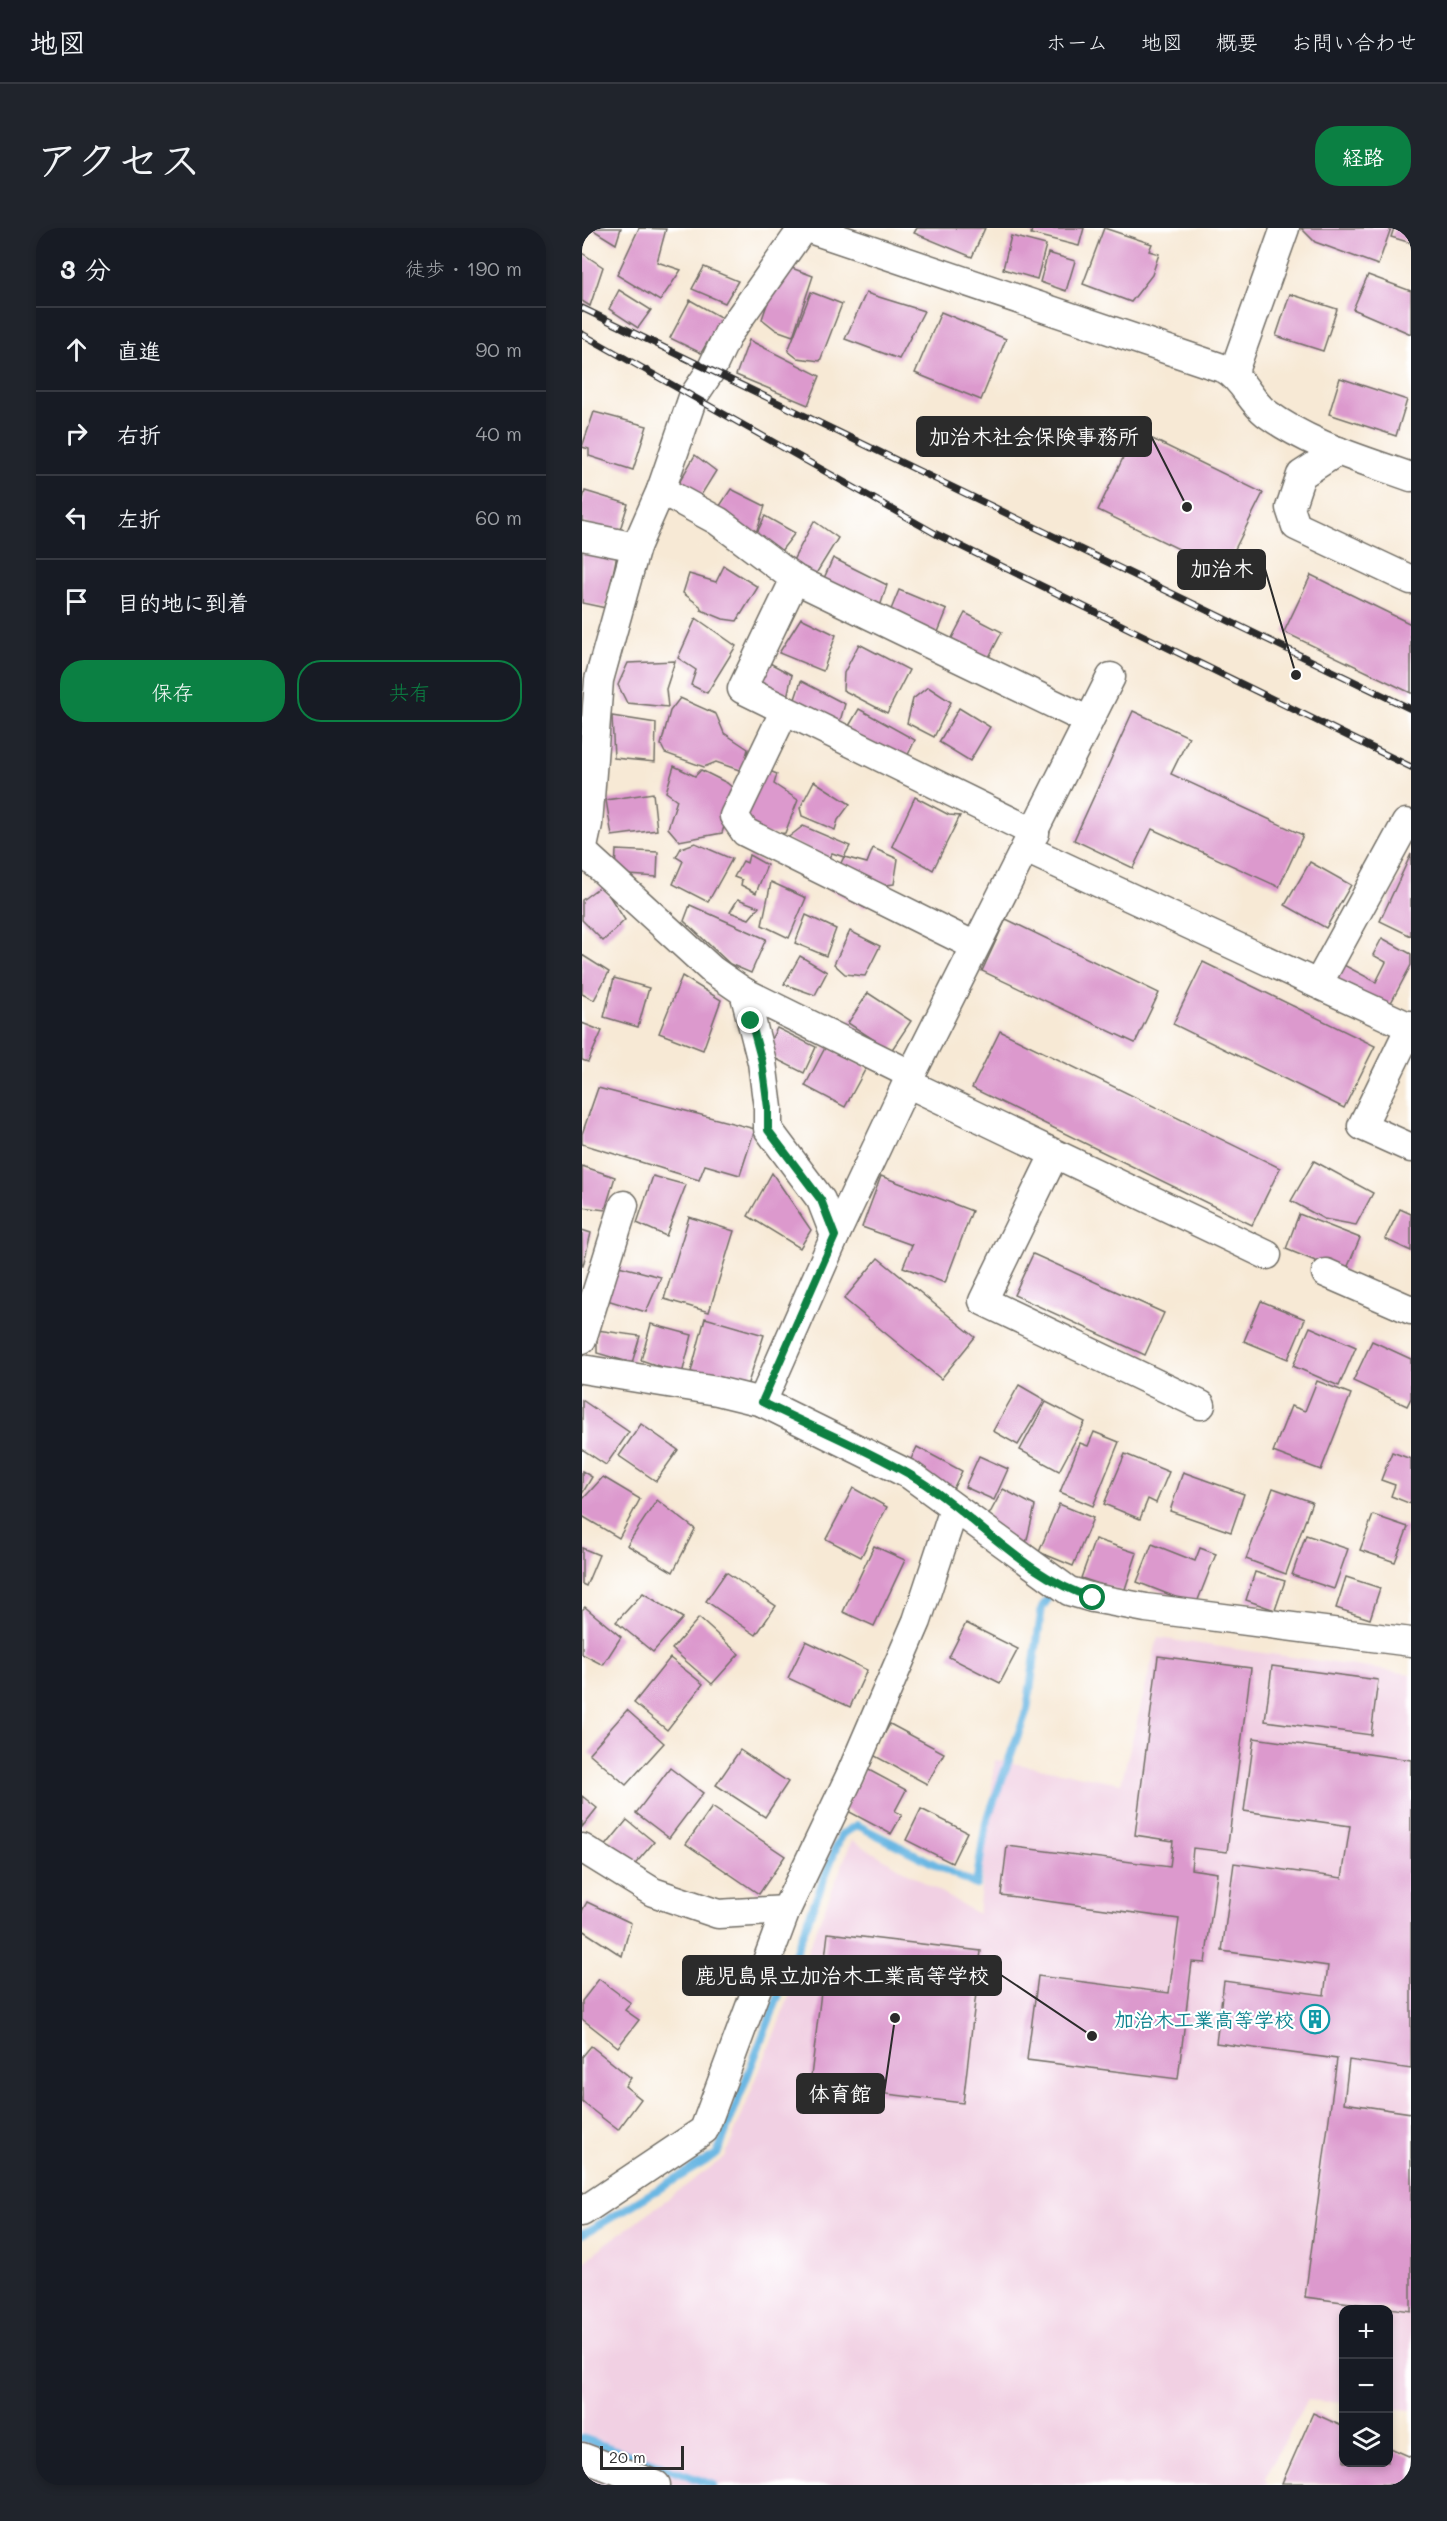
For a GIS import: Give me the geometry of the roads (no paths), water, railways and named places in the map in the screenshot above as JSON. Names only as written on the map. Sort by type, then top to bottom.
[{"type":"street","points":[[802,228],[728,334],[711,370],[693,397],[661,490],[636,548],[599,680],[588,824],[582,851],[712,970],[744,992],[1054,1155],[1267,1255]]},
{"type":"street","points":[[807,228],[1233,374],[1264,412],[1298,434],[1411,477]]},
{"type":"street","points":[[1233,374],[1285,228]]},
{"type":"street","points":[[1338,451],[1301,475],[1290,508],[1296,526],[1411,580]]},
{"type":"street","points":[[661,490],[718,521],[795,579],[1087,720]]},
{"type":"street","points":[[582,536],[636,548]]},
{"type":"street","points":[[795,579],[742,689],[1030,841],[1318,984],[1411,1026],[1362,1126],[1411,1148]]},
{"type":"street","points":[[762,1402],[835,1236],[910,1079],[975,946],[1030,841],[1087,720],[1111,677]]},
{"type":"street","points":[[784,712],[734,816],[745,832],[975,946]]},
{"type":"street","points":[[1318,984],[1406,824]]},
{"type":"street","points":[[744,992],[762,1062],[768,1108],[768,1130],[821,1200],[835,1236]]},
{"type":"street","points":[[1054,1155],[983,1300],[1201,1405]]},
{"type":"street","points":[[582,1339],[624,1205]]},
{"type":"street","points":[[1326,1274],[1411,1310]]},
{"type":"street","points":[[582,1369],[762,1402],[910,1475],[1069,1591],[1093,1598],[1212,1617],[1410,1639]]},
{"type":"street","points":[[582,2212],[704,2130],[786,1910],[850,1776],[917,1622],[954,1509]]},
{"type":"street","points":[[582,1848],[653,1892],[718,1914],[786,1910]]},
{"type":"street","points":[[582,2457],[656,2485]]},
{"type":"waterway","points":[[582,2235],[717,2154],[841,1835],[857,1825],[976,1885],[986,1823],[1027,1710],[1042,1607],[1048,1599]]},
{"type":"waterway","points":[[582,2438],[713,2485]]},
{"type":"railway","points":[[582,308],[1411,709]]},
{"type":"railway","points":[[582,334],[936,534],[1411,767]]},
{"type":"place","name":"加治木社会保険事務所","points":[[1187,507]]},
{"type":"place","name":"加治木","points":[[1296,675]]},
{"type":"place","name":"体育館","points":[[895,2018]]},
{"type":"place","name":"加治木工業高等学校","points":[[1315,2019]]},
{"type":"place","name":"鹿児島県立加治木工業高等学校","points":[[1092,2036]]}]
